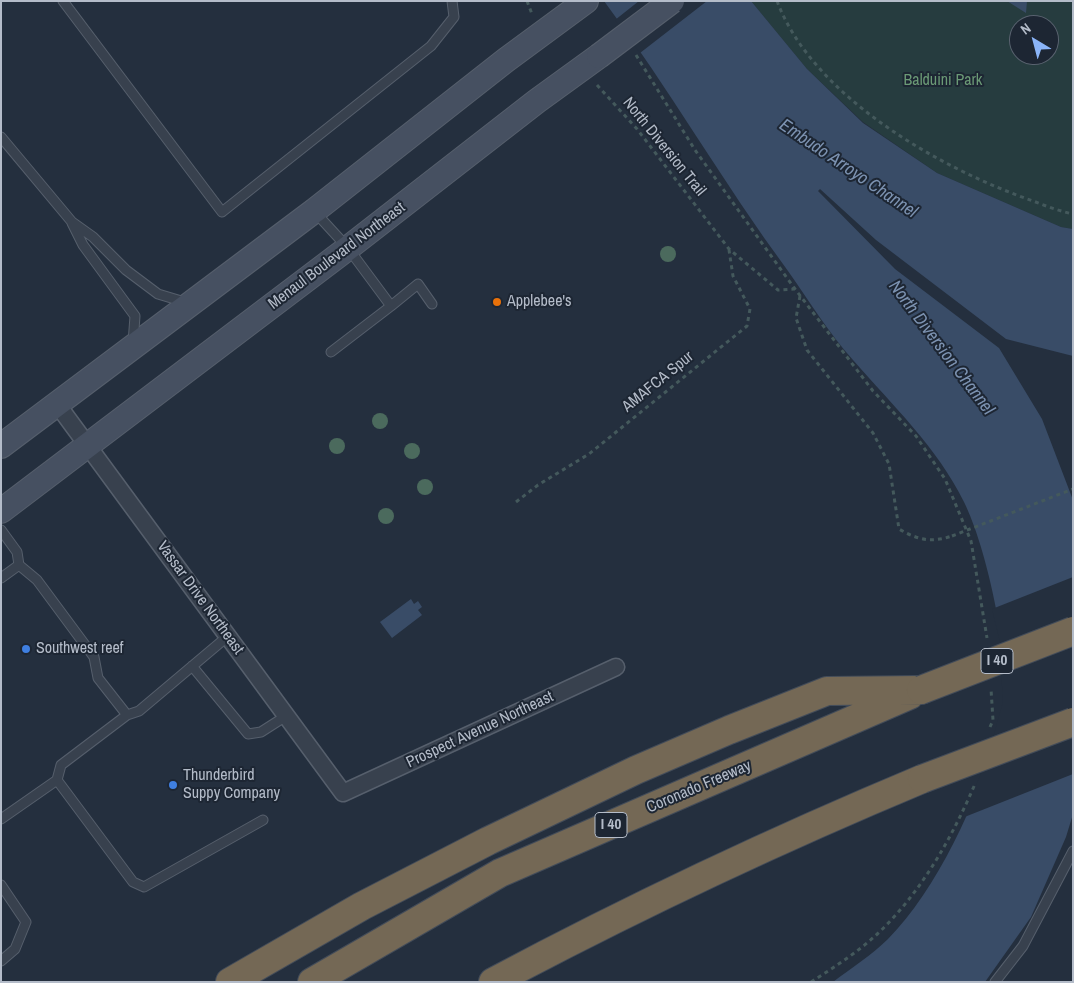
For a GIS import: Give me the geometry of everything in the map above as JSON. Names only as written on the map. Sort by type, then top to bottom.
[{"type":"highway","name":"Coronado Freeway","points":[[312,982],[500,873],[921,690],[1073,631]]},
{"type":"highway","points":[[230,982],[362,906],[488,841],[627,774],[729,730],[827,691],[921,690]]},
{"type":"highway","points":[[493,982],[596,927],[843,812],[922,779],[1073,722]]},
{"type":"main road","name":"Menaul Boulevard Northeast","points":[[1,511],[348,248],[536,101],[672,1]]},
{"type":"main road","points":[[1,446],[314,211],[506,60],[577,8]]},
{"type":"street","name":"Vassar Drive Northeast","points":[[58,404],[343,793]]},
{"type":"street","name":"Prospect Avenue Northeast","points":[[343,793],[616,667]]},
{"type":"lane","points":[[63,1],[222,212],[431,46],[454,17],[452,1]]},
{"type":"lane","points":[[1,137],[71,220],[93,237],[126,270],[158,294],[191,304]]},
{"type":"lane","points":[[314,211],[348,248],[391,306]]},
{"type":"lane","points":[[71,220],[83,245],[135,316],[133,347]]},
{"type":"lane","points":[[331,352],[418,284],[432,304]]},
{"type":"lane","points":[[1,530],[17,552],[19,565],[36,580],[94,656],[98,678],[127,715]]},
{"type":"lane","points":[[1,578],[19,565]]},
{"type":"lane","points":[[1,819],[57,780],[61,765],[127,715],[139,711],[228,636]]},
{"type":"lane","points":[[192,666],[248,734],[261,732],[286,716]]},
{"type":"lane","points":[[57,780],[133,882],[144,887],[263,820]]},
{"type":"lane","points":[[995,982],[1023,946],[1073,850]]},
{"type":"lane","points":[[1,885],[26,922],[15,949],[1,960]]},
{"type":"path","points":[[527,1],[530,13],[546,32]]},
{"type":"path","points":[[777,1],[784,19],[807,55],[843,92],[888,127],[937,159],[1002,190],[1073,214]]},
{"type":"path","name":"North Diversion Trail","points":[[634,52],[695,150],[800,296],[873,391],[916,436],[945,479],[971,541],[987,640]]},
{"type":"path","name":"North Diversion Trail","points":[[591,62],[637,129],[728,249],[778,290],[795,289]]},
{"type":"path","name":"AMAFCA Spur","points":[[516,502],[589,454],[747,326],[750,309],[733,276],[728,249]]},
{"type":"path","points":[[800,296],[796,318],[806,350],[873,433],[889,464],[899,529],[911,536],[937,542],[1073,489]]},
{"type":"path","points":[[990,728],[992,720],[991,685]]},
{"type":"path","points":[[811,982],[846,959],[894,917],[955,829],[976,782]]},
{"type":"green space","name":"Balduini Park","points":[[751,1],[1073,1],[1073,229],[1061,227],[937,173],[863,122],[807,69]]},
{"type":"water","points":[[604,1],[751,1],[807,69],[863,123],[937,173],[1061,227],[1073,229],[1073,356],[1006,339],[876,240],[820,189],[818,191],[895,269],[999,348],[1042,419],[1073,500],[1073,814],[1066,837],[1031,917],[985,982],[833,982],[882,945],[906,919],[923,896],[954,843],[967,815],[988,760],[1004,709],[1005,679],[999,628],[988,572],[972,522],[964,502],[941,463],[928,445],[844,350],[827,328]]},
{"type":"water","points":[[1007,1],[1027,1],[1026,13]]},
{"type":"water","points":[[411,599],[414,604],[418,601],[422,607],[418,610],[422,615],[392,638],[380,622]]},
{"type":"pier","points":[[639,1],[707,1],[640,53],[615,20]]},
{"type":"pier","points":[[1073,577],[1073,774],[962,818],[986,762],[1003,702],[999,638],[992,609]]},
{"type":"place","name":"Applebee's","points":[[497,302]]},
{"type":"place","name":"Southwest reef","points":[[26,649]]},
{"type":"place","name":"Thunderbird Suppy Company","points":[[173,785]]},
{"type":"water label","name":"Embudo Arroyo Channel","points":[[848,169]]},
{"type":"water label","name":"North Diversion Channel","points":[[941,348]]}]
